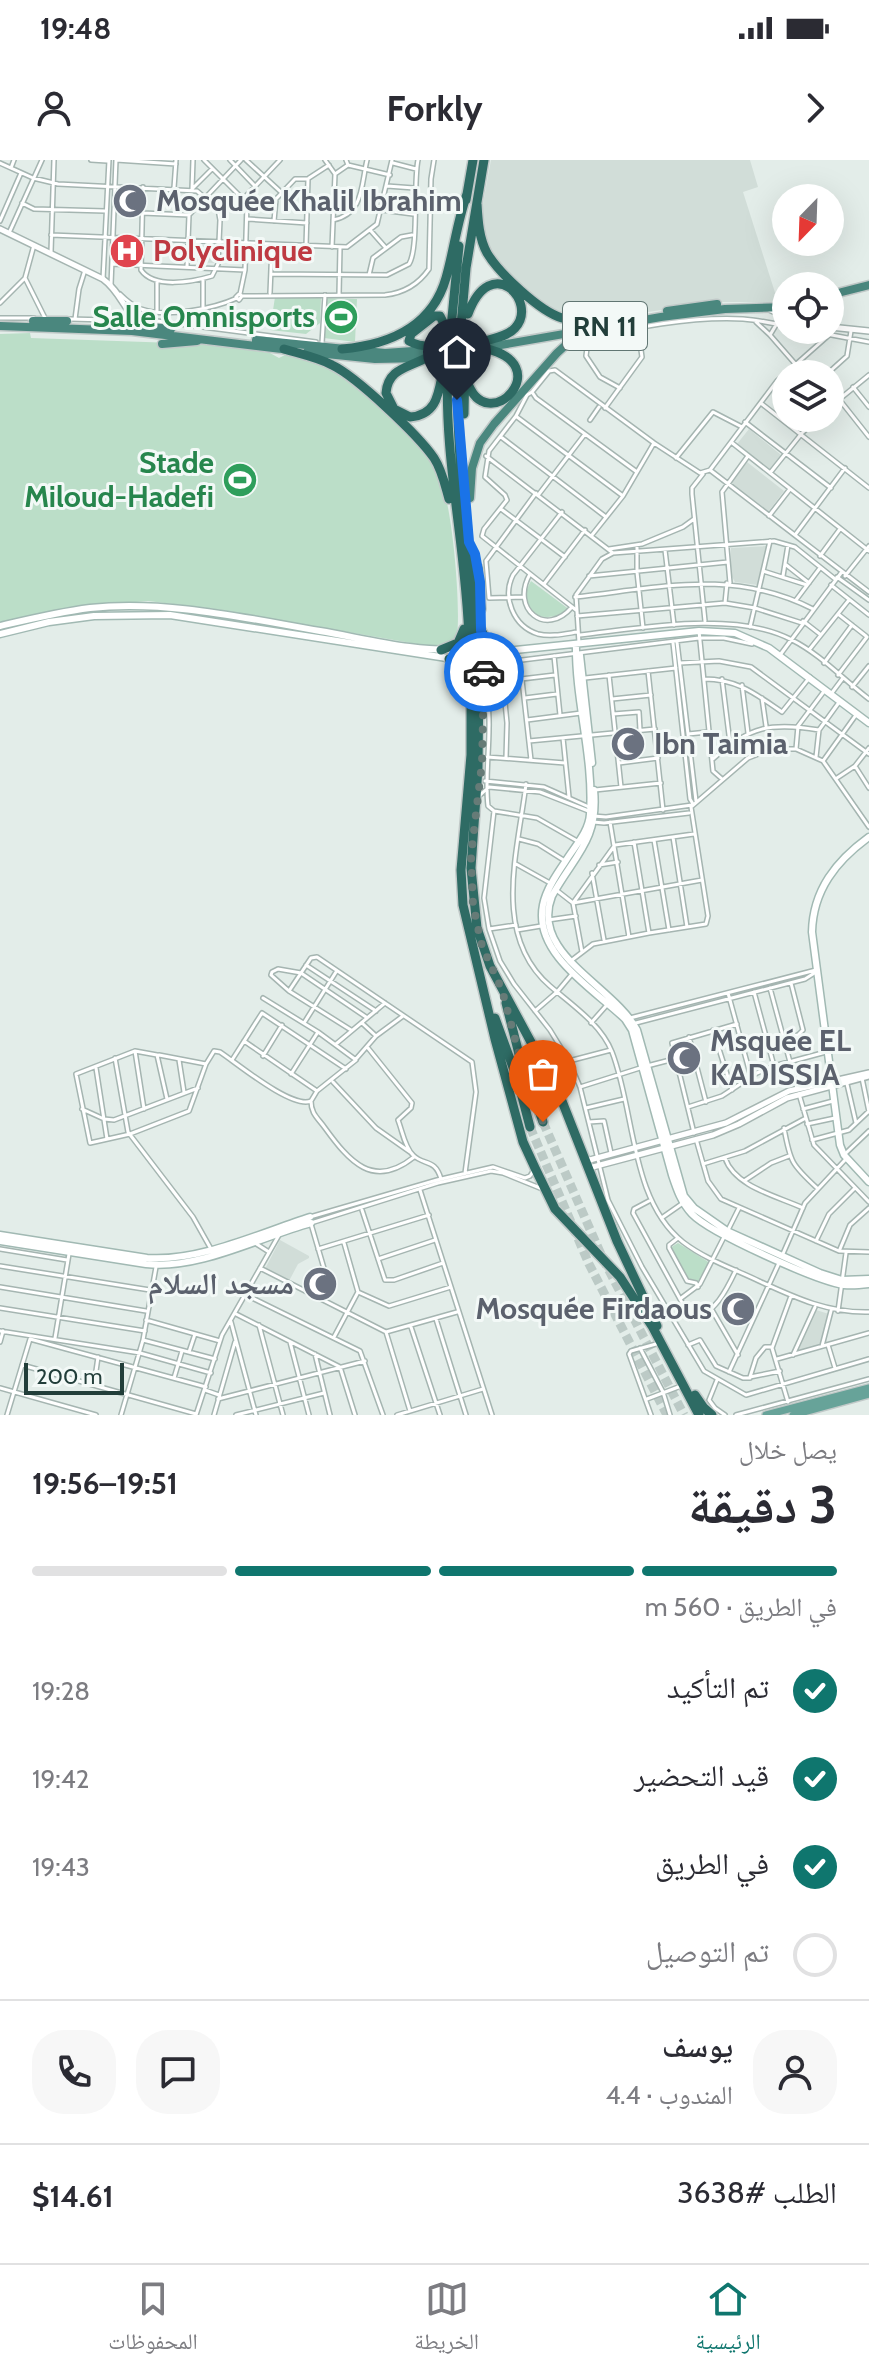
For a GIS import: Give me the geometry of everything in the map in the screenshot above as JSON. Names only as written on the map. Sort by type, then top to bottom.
[{"type":"highway","points":[[444,324],[473,160]]},
{"type":"highway","points":[[426,358],[392,375],[386,393],[394,409],[410,417],[429,411],[435,404],[451,367],[458,339],[484,160]]},
{"type":"highway","points":[[340,349],[374,345],[396,337],[428,313],[446,279],[467,194]]},
{"type":"highway","points":[[477,204],[486,252],[532,299],[548,312],[566,319],[605,321]]},
{"type":"highway","points":[[458,249],[458,339]]},
{"type":"highway","points":[[466,268],[469,276],[468,314]]},
{"type":"highway","points":[[455,516],[449,451],[451,367],[458,339],[477,293],[487,286],[503,285],[518,296],[522,312],[517,325],[484,345]]},
{"type":"highway","points":[[844,294],[869,288]]},
{"type":"highway","name":"RN 11","points":[[0,322],[95,328],[365,359],[426,358],[605,321],[696,306],[772,309]]},
{"type":"highway","name":"RN 11","points":[[0,322],[146,326],[340,349],[407,353],[458,339],[484,345],[636,325],[712,310],[772,308]]},
{"type":"highway","points":[[434,316],[440,316],[458,339],[427,346],[409,341],[411,334],[434,316]]},
{"type":"highway","points":[[441,650],[458,643],[464,629],[464,540],[472,468],[480,443],[557,353],[574,339],[636,325]]},
{"type":"highway","points":[[162,344],[232,342]]},
{"type":"highway","points":[[451,367],[464,374],[472,392],[483,402],[502,401],[515,390],[518,376],[511,360],[484,345]]},
{"type":"highway","points":[[284,349],[323,361],[343,372],[415,437],[439,468],[464,540],[474,646]]},
{"type":"highway","points":[[451,367],[457,400],[467,516]]},
{"type":"highway","points":[[464,374],[464,424],[470,498]]},
{"type":"highway","points":[[464,540],[475,554],[481,630],[499,652],[478,676],[471,868],[474,917],[482,946],[502,990],[560,1096],[617,1241],[656,1323],[699,1401],[712,1413]]},
{"type":"highway","points":[[464,629],[474,646]]},
{"type":"highway","points":[[474,646],[481,630]]},
{"type":"highway","points":[[449,659],[459,662],[478,676]]},
{"type":"highway","points":[[484,660],[478,676],[471,755],[473,802],[461,881],[465,919],[523,1142],[555,1209],[620,1277],[685,1384],[699,1415]]},
{"type":"highway","points":[[466,662],[478,676],[483,779],[473,802]]},
{"type":"highway","points":[[482,985],[518,1081],[530,1127]]},
{"type":"highway","points":[[502,990],[520,1058],[543,1122]]},
{"type":"main road","points":[[0,626],[92,608],[131,610],[209,619],[477,665],[499,652]]},
{"type":"main road","points":[[0,634],[49,622],[131,610],[192,609],[441,650],[474,646],[499,652],[673,630],[699,635],[735,633],[780,655],[869,723]]},
{"type":"main road","points":[[673,630],[675,642]]},
{"type":"main road","points":[[578,643],[581,713],[587,735]]},
{"type":"main road","points":[[474,646],[484,660]]},
{"type":"main road","points":[[466,662],[463,655],[474,646]]},
{"type":"main road","points":[[580,679],[593,814],[584,845],[543,905],[553,950],[629,1021],[646,1067],[683,1203],[703,1224],[781,1258],[842,1282],[869,1282]]},
{"type":"main road","points":[[554,887],[565,861],[593,814]]},
{"type":"main road","points":[[869,837],[836,866],[820,892],[812,922],[837,1134],[845,1156],[869,1182]]},
{"type":"main road","points":[[547,923],[559,951],[629,1021]]},
{"type":"main road","points":[[807,979],[818,982]]},
{"type":"main road","points":[[667,1144],[684,1196],[704,1218],[726,1234]]},
{"type":"main road","points":[[157,1262],[188,1256],[310,1220]]},
{"type":"main road","points":[[0,1241],[69,1253],[157,1262],[191,1262],[283,1228]]},
{"type":"main road","points":[[0,1235],[69,1253]]},
{"type":"main road","points":[[766,1415],[869,1391]]},
{"type":"street","points":[[11,168],[14,160]]},
{"type":"street","points":[[8,234],[42,160]]},
{"type":"street","points":[[51,253],[54,160]]},
{"type":"street","points":[[91,160],[109,160],[103,279]]},
{"type":"street","points":[[174,188],[176,162],[116,160],[112,287],[125,308],[146,326],[157,321],[340,349]]},
{"type":"street","points":[[192,189],[193,160]]},
{"type":"street","points":[[230,160],[254,185]]},
{"type":"street","points":[[187,267],[189,215],[236,166],[244,160],[282,193]]},
{"type":"street","points":[[325,160],[335,174],[332,247]]},
{"type":"street","points":[[333,220],[343,218],[357,207],[367,160]]},
{"type":"street","points":[[271,274],[389,275],[409,264],[413,256],[414,188],[418,160]]},
{"type":"street","points":[[0,229],[103,279],[139,309],[204,309],[240,296],[270,294],[339,296],[397,293],[415,284],[428,272],[434,160]]},
{"type":"street","points":[[208,161],[247,203],[245,270],[240,296]]},
{"type":"street","points":[[243,199],[277,161]]},
{"type":"street","points":[[51,235],[340,247],[351,245],[377,224],[392,162],[416,169]]},
{"type":"street","points":[[0,163],[54,183],[192,189],[218,209],[217,268],[212,276],[157,281],[146,277],[141,265],[143,187]]},
{"type":"street","points":[[335,174],[347,163],[390,175]]},
{"type":"street","points":[[274,221],[275,202],[295,179],[308,179],[329,165]]},
{"type":"street","points":[[192,189],[212,168]]},
{"type":"street","points":[[0,221],[21,173]]},
{"type":"street","points":[[306,246],[308,179]]},
{"type":"street","points":[[387,186],[414,188]]},
{"type":"street","points":[[22,203],[34,209],[106,211]]},
{"type":"street","points":[[382,210],[414,214]]},
{"type":"street","points":[[142,213],[189,215]]},
{"type":"street","points":[[248,219],[307,223]]},
{"type":"street","points":[[371,231],[386,248]]},
{"type":"street","points":[[369,275],[371,260],[404,236],[413,234]]},
{"type":"street","points":[[0,303],[25,278],[34,245]]},
{"type":"street","points":[[270,294],[272,245]]},
{"type":"street","points":[[104,246],[112,247]]},
{"type":"street","points":[[339,296],[340,247]]},
{"type":"street","points":[[112,264],[245,270]]},
{"type":"street","points":[[75,319],[85,270]]},
{"type":"street","points":[[25,278],[45,318]]},
{"type":"street","points":[[203,278],[203,308]]},
{"type":"street","points":[[157,281],[157,311]]},
{"type":"street","points":[[321,344],[325,295]]},
{"type":"street","points":[[0,322],[45,318],[108,320],[116,324],[131,303]]},
{"type":"street","points":[[620,388],[600,377],[585,352],[603,338],[636,325],[713,319],[772,324]]},
{"type":"street","points":[[753,320],[793,360]]},
{"type":"street","points":[[590,420],[620,388],[642,357],[636,325]]},
{"type":"street","points":[[844,327],[869,331]]},
{"type":"street","points":[[844,361],[852,328]]},
{"type":"street","points":[[844,338],[869,342]]},
{"type":"street","points":[[800,360],[818,344]]},
{"type":"street","points":[[574,608],[483,539],[482,532],[506,502],[506,496],[485,477],[486,456],[516,416],[527,395],[549,371],[553,370],[654,443],[703,474]]},
{"type":"street","points":[[844,395],[869,375]]},
{"type":"street","points":[[853,387],[869,407]]},
{"type":"street","points":[[705,623],[692,488],[710,470],[772,388]]},
{"type":"street","points":[[532,392],[637,472]]},
{"type":"street","points":[[761,403],[869,488]]},
{"type":"street","points":[[844,405],[869,437]]},
{"type":"street","points":[[676,458],[713,412],[742,427]]},
{"type":"street","points":[[516,416],[623,496]]},
{"type":"street","points":[[745,422],[831,488]]},
{"type":"street","points":[[770,473],[802,433]]},
{"type":"street","points":[[523,597],[491,599],[485,563],[515,520],[585,434]]},
{"type":"street","points":[[500,436],[606,517]]},
{"type":"street","points":[[731,442],[868,548],[831,585],[780,655]]},
{"type":"street","points":[[592,535],[623,496],[654,443]]},
{"type":"street","points":[[486,456],[613,553]]},
{"type":"street","points":[[725,603],[728,562],[722,494],[726,483],[748,456]]},
{"type":"street","points":[[794,536],[845,468]]},
{"type":"street","points":[[710,470],[820,556],[869,600]]},
{"type":"street","points":[[864,483],[869,478]]},
{"type":"street","points":[[769,516],[790,489]]},
{"type":"street","points":[[500,509],[565,557]]},
{"type":"street","points":[[562,512],[509,584],[509,598],[515,617],[534,632],[578,643],[675,642],[699,635],[713,771],[722,779]]},
{"type":"street","points":[[607,549],[637,545],[683,527],[694,519]]},
{"type":"street","points":[[820,556],[840,529]]},
{"type":"street","points":[[544,585],[585,530]]},
{"type":"street","points":[[750,627],[770,541]]},
{"type":"street","points":[[578,643],[575,597],[602,559],[613,553],[770,541],[804,553],[820,568],[869,592]]},
{"type":"street","points":[[637,545],[643,628]]},
{"type":"street","points":[[783,576],[788,545]]},
{"type":"street","points":[[665,550],[673,630]]},
{"type":"street","points":[[589,576],[728,562]]},
{"type":"street","points":[[785,564],[808,584]]},
{"type":"street","points":[[796,600],[820,568]]},
{"type":"street","points":[[763,571],[808,584]]},
{"type":"street","points":[[530,574],[523,589],[523,597],[530,611],[546,620],[562,617],[574,608]]},
{"type":"street","points":[[575,597],[701,583],[728,583],[796,600],[813,609]]},
{"type":"street","points":[[831,585],[869,615]]},
{"type":"street","points":[[808,651],[849,600]]},
{"type":"street","points":[[577,616],[725,603],[802,622],[821,635]]},
{"type":"street","points":[[796,749],[798,726],[828,692],[868,637],[838,614]]},
{"type":"street","points":[[478,676],[492,663],[554,655],[578,643],[643,628],[673,630],[705,623],[750,627],[790,639],[868,698]]},
{"type":"street","points":[[824,663],[852,625]]},
{"type":"street","points":[[675,642],[680,663],[690,799],[694,803]]},
{"type":"street","points":[[571,961],[593,944],[706,924],[708,920],[691,813],[694,803],[688,734],[676,668],[675,642]]},
{"type":"street","points":[[554,655],[560,715]]},
{"type":"street","points":[[680,663],[732,662],[751,667],[868,751],[855,766],[836,778]]},
{"type":"street","points":[[852,687],[869,666]]},
{"type":"street","points":[[580,679],[676,668]]},
{"type":"street","points":[[648,671],[663,810]]},
{"type":"street","points":[[478,676],[503,682],[555,675]]},
{"type":"street","points":[[609,675],[621,787]]},
{"type":"street","points":[[478,676],[487,757],[483,779],[487,787],[488,806],[494,811],[523,814],[555,827],[579,842]]},
{"type":"street","points":[[703,679],[722,679],[742,685],[782,712],[810,677]]},
{"type":"street","points":[[722,679],[730,744]]},
{"type":"street","points":[[522,680],[531,760]]},
{"type":"street","points":[[503,682],[506,758]]},
{"type":"street","points":[[742,685],[748,733]]},
{"type":"street","points":[[525,698],[557,694]]},
{"type":"street","points":[[612,699],[651,695]]},
{"type":"street","points":[[762,698],[766,727]]},
{"type":"street","points":[[816,757],[819,730],[840,701]]},
{"type":"street","points":[[613,714],[638,711],[640,730]]},
{"type":"street","points":[[527,720],[581,713]]},
{"type":"street","points":[[823,761],[857,713]]},
{"type":"street","points":[[712,760],[730,744],[766,727],[798,726],[819,730]]},
{"type":"street","points":[[529,741],[655,729]]},
{"type":"street","points":[[688,734],[709,731]]},
{"type":"street","points":[[563,738],[569,797]]},
{"type":"street","points":[[473,802],[487,787],[526,787],[549,789],[569,797],[593,814],[663,810],[694,803],[756,754],[778,748],[796,749],[823,761],[869,827]]},
{"type":"street","points":[[487,757],[565,763]]},
{"type":"street","points":[[619,763],[658,758]]},
{"type":"street","points":[[855,766],[869,788]]},
{"type":"street","points":[[483,779],[555,796],[610,822],[691,813]]},
{"type":"street","points":[[592,790],[661,783]]},
{"type":"street","points":[[526,787],[512,895],[516,927],[524,954],[532,967],[591,1023],[611,1050],[651,1200],[662,1218],[678,1238],[713,1259],[791,1296],[831,1310],[869,1312]]},
{"type":"street","points":[[494,811],[484,888],[489,929],[503,968],[569,1061],[580,1087],[610,1204],[642,1267],[704,1371],[746,1395],[869,1359]]},
{"type":"street","points":[[610,822],[629,937]]},
{"type":"street","points":[[573,903],[615,845],[694,834]]},
{"type":"street","points":[[673,837],[687,927]]},
{"type":"street","points":[[519,839],[538,844],[565,861]]},
{"type":"street","points":[[654,840],[669,930]]},
{"type":"street","points":[[634,842],[649,933]]},
{"type":"street","points":[[599,865],[618,862]]},
{"type":"street","points":[[516,864],[554,887],[573,903],[582,952]]},
{"type":"street","points":[[592,873],[604,941]]},
{"type":"street","points":[[573,903],[702,880]]},
{"type":"street","points":[[489,929],[547,923],[576,916]]},
{"type":"street","points":[[289,991],[313,956],[473,1064],[476,1092],[465,1173]]},
{"type":"street","points":[[306,965],[376,1011]]},
{"type":"street","points":[[351,1030],[289,991],[272,972],[278,969],[301,973],[366,1017]]},
{"type":"street","points":[[304,1023],[336,970]]},
{"type":"street","points":[[535,1011],[576,970]]},
{"type":"street","points":[[629,1021],[807,979],[816,971]]},
{"type":"street","points":[[629,1021],[816,971]]},
{"type":"street","points":[[783,1038],[798,1035],[803,1030],[791,983]]},
{"type":"street","points":[[770,988],[812,1140],[869,1202]]},
{"type":"street","points":[[754,992],[774,1066]]},
{"type":"street","points":[[728,993],[751,1077]]},
{"type":"street","points":[[263,998],[355,1059]]},
{"type":"street","points":[[336,1044],[385,1003]]},
{"type":"street","points":[[591,1023],[608,1003]]},
{"type":"street","points":[[231,1060],[262,1013],[346,1069]]},
{"type":"street","points":[[403,1016],[376,1036],[368,1048],[317,1091],[311,1101],[312,1112],[335,1143],[349,1160],[361,1168],[384,1170],[399,1167],[414,1157]]},
{"type":"street","points":[[360,1021],[376,1036]]},
{"type":"street","points":[[737,1024],[672,1043],[708,1181],[721,1199],[739,1208],[839,1251],[869,1252]]},
{"type":"street","points":[[263,1056],[282,1025]]},
{"type":"street","points":[[713,1030],[732,1090]]},
{"type":"street","points":[[291,1074],[318,1032]]},
{"type":"street","points":[[689,1037],[706,1102]]},
{"type":"street","points":[[244,1041],[317,1091]]},
{"type":"street","points":[[368,1048],[412,1103],[411,1108],[398,1120],[410,1152]]},
{"type":"street","points":[[569,1061],[611,1050]]},
{"type":"street","points":[[206,1064],[135,1051],[76,1074],[87,1140],[90,1143],[130,1134],[189,1111],[214,1051],[288,1098],[302,1104],[311,1101]]},
{"type":"street","points":[[135,1051],[144,1109]]},
{"type":"street","points":[[688,1107],[732,1090],[774,1066],[826,1052]]},
{"type":"street","points":[[157,1055],[167,1099]]},
{"type":"street","points":[[115,1058],[130,1134],[193,1217],[211,1249]]},
{"type":"street","points":[[179,1059],[184,1092]]},
{"type":"street","points":[[580,1087],[674,1059]]},
{"type":"street","points":[[95,1067],[107,1139]]},
{"type":"street","points":[[587,1164],[695,1136],[770,1099],[867,1076]]},
{"type":"street","points":[[830,1083],[867,1076]]},
{"type":"street","points":[[812,1140],[849,1130],[869,1111],[867,1076]]},
{"type":"street","points":[[332,1081],[376,1128],[414,1157],[430,1162],[438,1171],[441,1181]]},
{"type":"street","points":[[847,1082],[856,1123]]},
{"type":"street","points":[[82,1109],[114,1120],[198,1088]]},
{"type":"street","points":[[586,1108],[624,1099]]},
{"type":"street","points":[[803,1109],[833,1101]]},
{"type":"street","points":[[807,1124],[835,1117]]},
{"type":"street","points":[[703,1164],[745,1151],[806,1118]]},
{"type":"street","points":[[589,1122],[604,1121],[611,1154]]},
{"type":"street","points":[[784,1128],[794,1166],[817,1188]]},
{"type":"street","points":[[729,1372],[803,1208],[869,1131]]},
{"type":"street","points":[[599,1161],[611,1154],[637,1152]]},
{"type":"street","points":[[744,1181],[771,1163],[789,1156]]},
{"type":"street","points":[[725,1158],[731,1172],[744,1181],[803,1208]]},
{"type":"street","points":[[861,1174],[869,1166]]},
{"type":"street","points":[[310,1220],[361,1208],[465,1173],[493,1167],[525,1178],[535,1168]]},
{"type":"street","points":[[441,1181],[503,1171],[546,1192]]},
{"type":"street","points":[[310,1220],[360,1202],[419,1188]]},
{"type":"street","points":[[419,1188],[492,1415]]},
{"type":"street","points":[[816,1241],[829,1214],[855,1188]]},
{"type":"street","points":[[651,1200],[634,1209],[633,1213],[692,1319],[711,1308],[723,1295],[736,1270]]},
{"type":"street","points":[[360,1202],[383,1278],[389,1281],[443,1263]]},
{"type":"street","points":[[662,1218],[683,1203]]},
{"type":"street","points":[[680,1299],[698,1287],[739,1208]]},
{"type":"street","points":[[839,1251],[850,1225],[869,1208]]},
{"type":"street","points":[[317,1250],[429,1215]]},
{"type":"street","points":[[310,1220],[329,1287],[323,1300]]},
{"type":"street","points":[[22,1365],[196,1414],[220,1341],[283,1228]]},
{"type":"street","points":[[678,1238],[668,1245],[669,1248],[687,1281],[696,1283],[698,1287]]},
{"type":"street","points":[[377,1259],[435,1240]]},
{"type":"street","points":[[252,1242],[269,1252]]},
{"type":"street","points":[[334,1337],[358,1292],[344,1243]]},
{"type":"street","points":[[0,1249],[69,1253],[55,1338]]},
{"type":"street","points":[[838,1311],[846,1253]]},
{"type":"street","points":[[121,1415],[140,1353],[157,1262]]},
{"type":"street","points":[[0,1266],[151,1290]]},
{"type":"street","points":[[260,1268],[386,1332],[458,1312]]},
{"type":"street","points":[[0,1287],[147,1311]]},
{"type":"street","points":[[358,1292],[389,1306],[451,1287]]},
{"type":"street","points":[[246,1295],[360,1351],[383,1415]]},
{"type":"street","points":[[790,1408],[772,1348],[791,1296]]},
{"type":"street","points":[[793,1355],[815,1305]]},
{"type":"street","points":[[0,1308],[145,1331]]},
{"type":"street","points":[[711,1308],[738,1355]]},
{"type":"street","points":[[822,1346],[831,1310]]},
{"type":"street","points":[[236,1314],[340,1367],[355,1415]]},
{"type":"street","points":[[436,1319],[466,1415]]},
{"type":"street","points":[[146,1320],[220,1341]]},
{"type":"street","points":[[231,1322],[256,1413]]},
{"type":"street","points":[[259,1325],[283,1415]]},
{"type":"street","points":[[411,1327],[440,1415]]},
{"type":"street","points":[[0,1342],[2,1331],[31,1337],[205,1388],[219,1397],[365,1361]]},
{"type":"street","points":[[386,1332],[410,1411]]},
{"type":"street","points":[[777,1359],[869,1333]]},
{"type":"street","points":[[189,1352],[195,1334]]},
{"type":"street","points":[[31,1337],[55,1338],[140,1353],[211,1373]]},
{"type":"street","points":[[7,1415],[31,1337]]},
{"type":"street","points":[[214,1415],[236,1339]]},
{"type":"street","points":[[143,1340],[215,1359]]},
{"type":"street","points":[[688,1345],[700,1340],[715,1364],[743,1378],[780,1371]]},
{"type":"street","points":[[290,1342],[309,1415]]},
{"type":"street","points":[[651,1415],[629,1355],[631,1351],[656,1344]]},
{"type":"street","points":[[828,1345],[835,1368]]},
{"type":"street","points":[[750,1378],[758,1353],[765,1347],[772,1348]]},
{"type":"street","points":[[640,1348],[663,1392],[670,1415]]},
{"type":"street","points":[[174,1379],[182,1351]]},
{"type":"street","points":[[315,1354],[330,1415]]},
{"type":"street","points":[[94,1385],[98,1357]]},
{"type":"street","points":[[736,1415],[790,1408],[869,1379]]},
{"type":"street","points":[[717,1380],[709,1400],[712,1413],[725,1415]]},
{"type":"street","points":[[645,1400],[685,1384]]},
{"type":"street","points":[[0,1388],[96,1415]]},
{"type":"street","points":[[397,1415],[483,1389]]},
{"type":"street","points":[[236,1415],[256,1413],[324,1393]]},
{"type":"street","points":[[692,1400],[692,1415]]},
{"type":"shaded area","points":[[491,160],[750,160],[758,187],[743,192],[772,283],[772,302],[717,302],[606,318],[581,319],[551,311],[498,265],[486,243],[481,214]]},
{"type":"shaded area","points":[[190,245],[217,246],[216,263],[190,262]]},
{"type":"shaded area","points":[[749,429],[781,455],[769,470],[737,444]]},
{"type":"shaded area","points":[[747,462],[784,491],[768,512],[731,483]]},
{"type":"shaded area","points":[[767,546],[758,585],[735,582],[731,575],[731,548]]},
{"type":"shaded area","points":[[280,1240],[309,1256],[298,1264],[289,1281],[265,1269]]},
{"type":"shaded area","points":[[816,1310],[829,1314],[821,1344],[796,1352]]},
{"type":"green space","points":[[275,297],[321,298],[320,323],[306,334],[270,330]]},
{"type":"green space","name":"Salle Omnisports","points":[[327,298],[357,299],[355,342],[324,338]]},
{"type":"green space","points":[[30,333],[31,338],[203,344],[270,353],[279,358],[285,355],[316,363],[338,374],[404,431],[438,472],[454,552],[457,636],[440,648],[215,609],[148,601],[79,607],[0,624],[0,334]]},
{"type":"green space","points":[[531,581],[570,610],[550,617],[534,613],[526,601]]},
{"type":"green space","points":[[678,1243],[710,1263],[697,1285],[689,1282],[670,1248]]},
{"type":"tunnel","points":[[476,640],[479,674]]},
{"type":"tunnel","points":[[469,642],[471,673]]},
{"type":"tunnel","points":[[543,1122],[603,1259],[684,1415]]},
{"type":"tunnel","points":[[530,1127],[589,1264],[667,1415]]},
{"type":"way so far","points":[[484,672],[482,763],[471,856],[474,917],[482,946],[502,990],[520,1058],[543,1122]]},
{"type":"place","name":"Mosquée Khalil Ibrahim","points":[[130,201]]},
{"type":"place","name":"Polyclinique","points":[[127,251]]},
{"type":"place","name":"Salle Omnisports","points":[[341,317]]},
{"type":"place","name":"Stade Miloud-Hadefi","points":[[240,480]]},
{"type":"place","name":"Ibn Taimia","points":[[628,744]]},
{"type":"place","name":"Msquée EL KADISSIA","points":[[684,1058]]},
{"type":"place","name":"مسجد السلام","points":[[320,1284]]},
{"type":"place","name":"Mosquée Firdaous","points":[[738,1309]]},
{"type":"route","points":[[457,400],[469,542],[475,554],[480,582],[484,672]]}]
